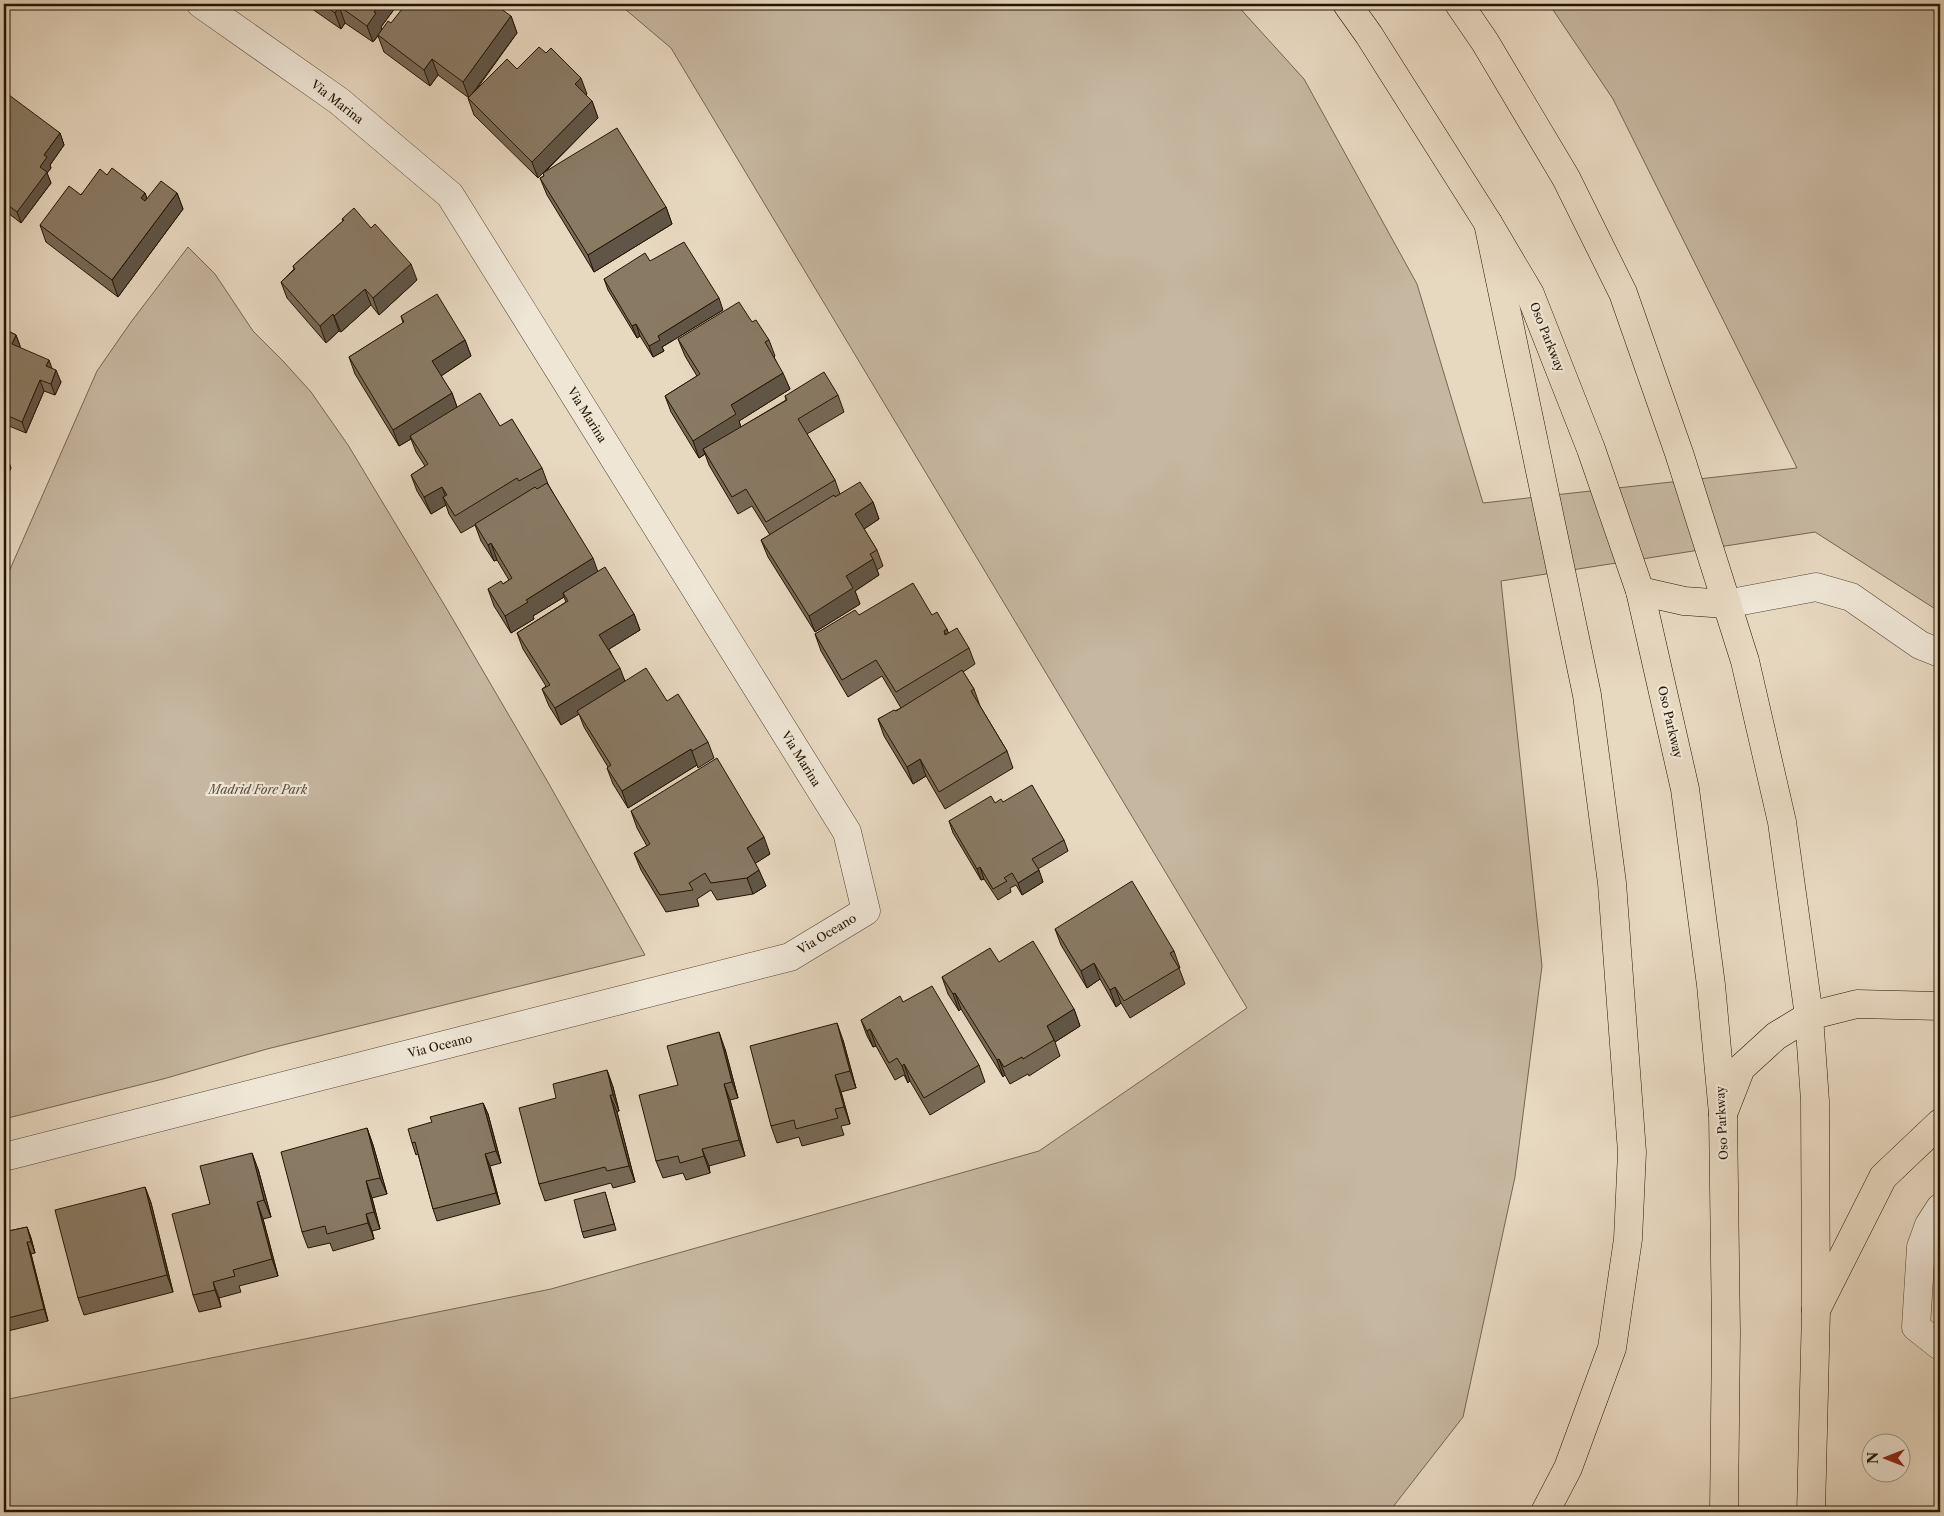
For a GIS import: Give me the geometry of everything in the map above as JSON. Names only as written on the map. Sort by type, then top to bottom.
[{"type":"main road","name":"Oso Parkway","points":[[1346,4],[1370,35],[1488,223],[1530,294],[1591,448],[1640,591],[1685,789],[1711,985],[1723,1114],[1726,1332],[1724,1512]]},
{"type":"main road","points":[[1459,4],[1485,42],[1566,178],[1624,293],[1679,453],[1745,661],[1782,822],[1809,1016],[1815,1101],[1816,1310],[1811,1512]]},
{"type":"main road","points":[[1488,223],[1586,695],[1612,883],[1632,1152],[1628,1239],[1612,1348],[1568,1468],[1545,1512]]},
{"type":"main road","points":[[1640,591],[1684,602],[1726,604]]},
{"type":"main road","points":[[1723,1114],[1741,1068],[1776,1036],[1809,1016],[1857,1004],[1940,1006]]},
{"type":"main road","points":[[1816,1310],[1883,1178],[1940,1123]]},
{"type":"street","name":"Via Marina","points":[[201,4],[339,101],[450,195],[846,832],[866,911]]},
{"type":"street","points":[[1726,604],[1816,587],[1851,597],[1920,645],[1940,653]]},
{"type":"street","name":"Via Oceano","points":[[4,1157],[790,957],[866,911]]},
{"type":"street","points":[[1940,1208],[1929,1225],[1921,1247],[1916,1327],[1940,1346]]},
{"type":"green space","points":[[619,4],[1236,4],[1304,79],[1417,284],[1483,503],[1797,468],[1613,99],[1549,4],[1940,4],[1940,612],[1815,532],[1501,581],[1542,966],[1515,1177],[1463,1417],[1389,1512],[4,1512],[4,1400],[551,1289],[1039,1151],[1247,1008],[671,48]]},
{"type":"green space","name":"Madrid Fore Park","points":[[188,247],[215,274],[253,331],[311,392],[348,445],[549,784],[645,955],[267,1049],[163,1079],[4,1119],[4,583],[97,371],[131,322]]},
{"type":"building","points":[[323,4],[380,4],[367,26],[339,6],[335,13]]},
{"type":"building","points":[[406,4],[494,4],[511,16],[463,82],[432,59],[424,70],[378,35],[388,21],[391,23]]},
{"type":"building","points":[[539,47],[546,53],[551,48],[581,78],[575,84],[592,101],[532,162],[468,98],[507,59],[517,69]]},
{"type":"building","points":[[9,95],[60,133],[44,155],[47,157],[40,167],[47,172],[17,212],[4,202],[4,103]]},
{"type":"building","points":[[617,128],[666,207],[588,255],[540,178],[544,176],[543,173]]},
{"type":"building","points":[[112,168],[145,193],[141,198],[145,201],[161,181],[177,193],[112,280],[40,225],[69,186],[81,195],[100,169],[107,175]]},
{"type":"building","points":[[354,208],[371,228],[375,224],[411,264],[373,298],[365,289],[320,326],[281,282],[295,269],[293,266],[344,220],[342,219]]},
{"type":"building","points":[[684,242],[719,298],[658,336],[660,340],[649,346],[636,324],[632,326],[604,279],[645,253],[650,261]]},
{"type":"building","points":[[437,294],[465,340],[432,361],[452,393],[393,430],[349,357],[404,322],[401,316]]},
{"type":"building","points":[[739,302],[752,322],[756,320],[769,340],[765,342],[783,373],[731,405],[736,414],[693,441],[665,396],[700,374],[678,339]]},
{"type":"building","points":[[4,329],[16,335],[12,344],[49,360],[46,366],[56,370],[51,384],[40,380],[22,422],[4,414]]},
{"type":"building","points":[[824,372],[838,395],[798,419],[835,480],[766,522],[746,489],[732,497],[703,449],[787,400],[785,396]]},
{"type":"building","points":[[480,393],[500,426],[512,419],[542,468],[519,481],[517,478],[455,516],[443,497],[447,495],[442,487],[424,497],[411,475],[428,464],[410,436]]},
{"type":"building","points":[[860,482],[873,502],[855,514],[877,550],[870,554],[873,559],[846,576],[853,588],[809,616],[761,540],[834,495],[835,497]]},
{"type":"building","points":[[547,483],[593,558],[526,600],[528,602],[505,616],[488,589],[501,581],[503,584],[512,578],[491,543],[488,545],[475,524],[535,487],[537,489]]},
{"type":"building","points":[[605,567],[634,614],[599,635],[620,668],[555,708],[542,689],[550,685],[517,633],[568,601],[563,593]]},
{"type":"building","points":[[913,583],[932,615],[937,612],[947,629],[944,631],[945,635],[957,628],[969,648],[896,692],[876,660],[842,680],[815,634],[855,610],[859,615]]},
{"type":"building","points":[[646,668],[667,701],[678,694],[708,742],[692,751],[691,749],[622,791],[607,768],[611,765],[577,711]]},
{"type":"building","points":[[962,670],[974,689],[971,691],[1007,751],[939,792],[920,759],[907,767],[878,719],[894,710],[896,711]]},
{"type":"building","points":[[717,758],[764,837],[747,848],[759,870],[747,878],[711,883],[705,873],[689,883],[693,890],[660,895],[634,853],[650,844],[631,811]]},
{"type":"building","points":[[1032,785],[1064,840],[1032,859],[1039,870],[1018,883],[1012,873],[1004,878],[1007,881],[993,889],[980,867],[977,869],[949,821],[991,796],[995,803],[1001,799],[1003,802]]},
{"type":"building","points":[[1132,881],[1174,951],[1170,953],[1179,968],[1124,1001],[1115,987],[1110,990],[1094,963],[1081,971],[1055,929]]},
{"type":"building","points":[[1033,941],[1074,1009],[1047,1026],[1054,1040],[1023,1059],[1022,1057],[1004,1067],[999,1059],[997,1060],[955,993],[953,994],[942,977],[990,948],[999,962]]},
{"type":"building","points":[[932,986],[979,1065],[924,1098],[904,1064],[902,1066],[897,1058],[889,1063],[870,1029],[867,1031],[861,1020],[900,996],[903,1002]]},
{"type":"building","points":[[837,1023],[850,1071],[835,1075],[844,1107],[835,1109],[838,1118],[796,1129],[794,1120],[771,1126],[750,1046]]},
{"type":"building","points":[[719,1032],[732,1082],[724,1084],[739,1140],[702,1149],[704,1156],[680,1163],[678,1156],[656,1161],[639,1095],[678,1085],[667,1046]]},
{"type":"building","points":[[607,1070],[613,1095],[610,1095],[629,1166],[607,1171],[605,1167],[539,1184],[519,1108],[556,1098],[553,1084]]},
{"type":"building","points":[[483,1103],[496,1151],[485,1154],[496,1193],[433,1209],[415,1142],[412,1143],[408,1129],[432,1122],[430,1117]]},
{"type":"building","points":[[367,1128],[380,1178],[366,1181],[374,1212],[366,1214],[368,1223],[327,1234],[325,1226],[302,1232],[281,1152]]},
{"type":"building","points":[[252,1153],[264,1200],[257,1202],[272,1259],[233,1270],[235,1276],[213,1282],[215,1290],[193,1295],[172,1214],[210,1204],[200,1166]]},
{"type":"building","points":[[145,1187],[167,1275],[78,1298],[55,1210]]},
{"type":"building","points":[[605,1192],[614,1224],[582,1232],[574,1200]]},
{"type":"building","points":[[27,1227],[31,1242],[27,1242],[44,1309],[4,1319],[4,1232]]}]
